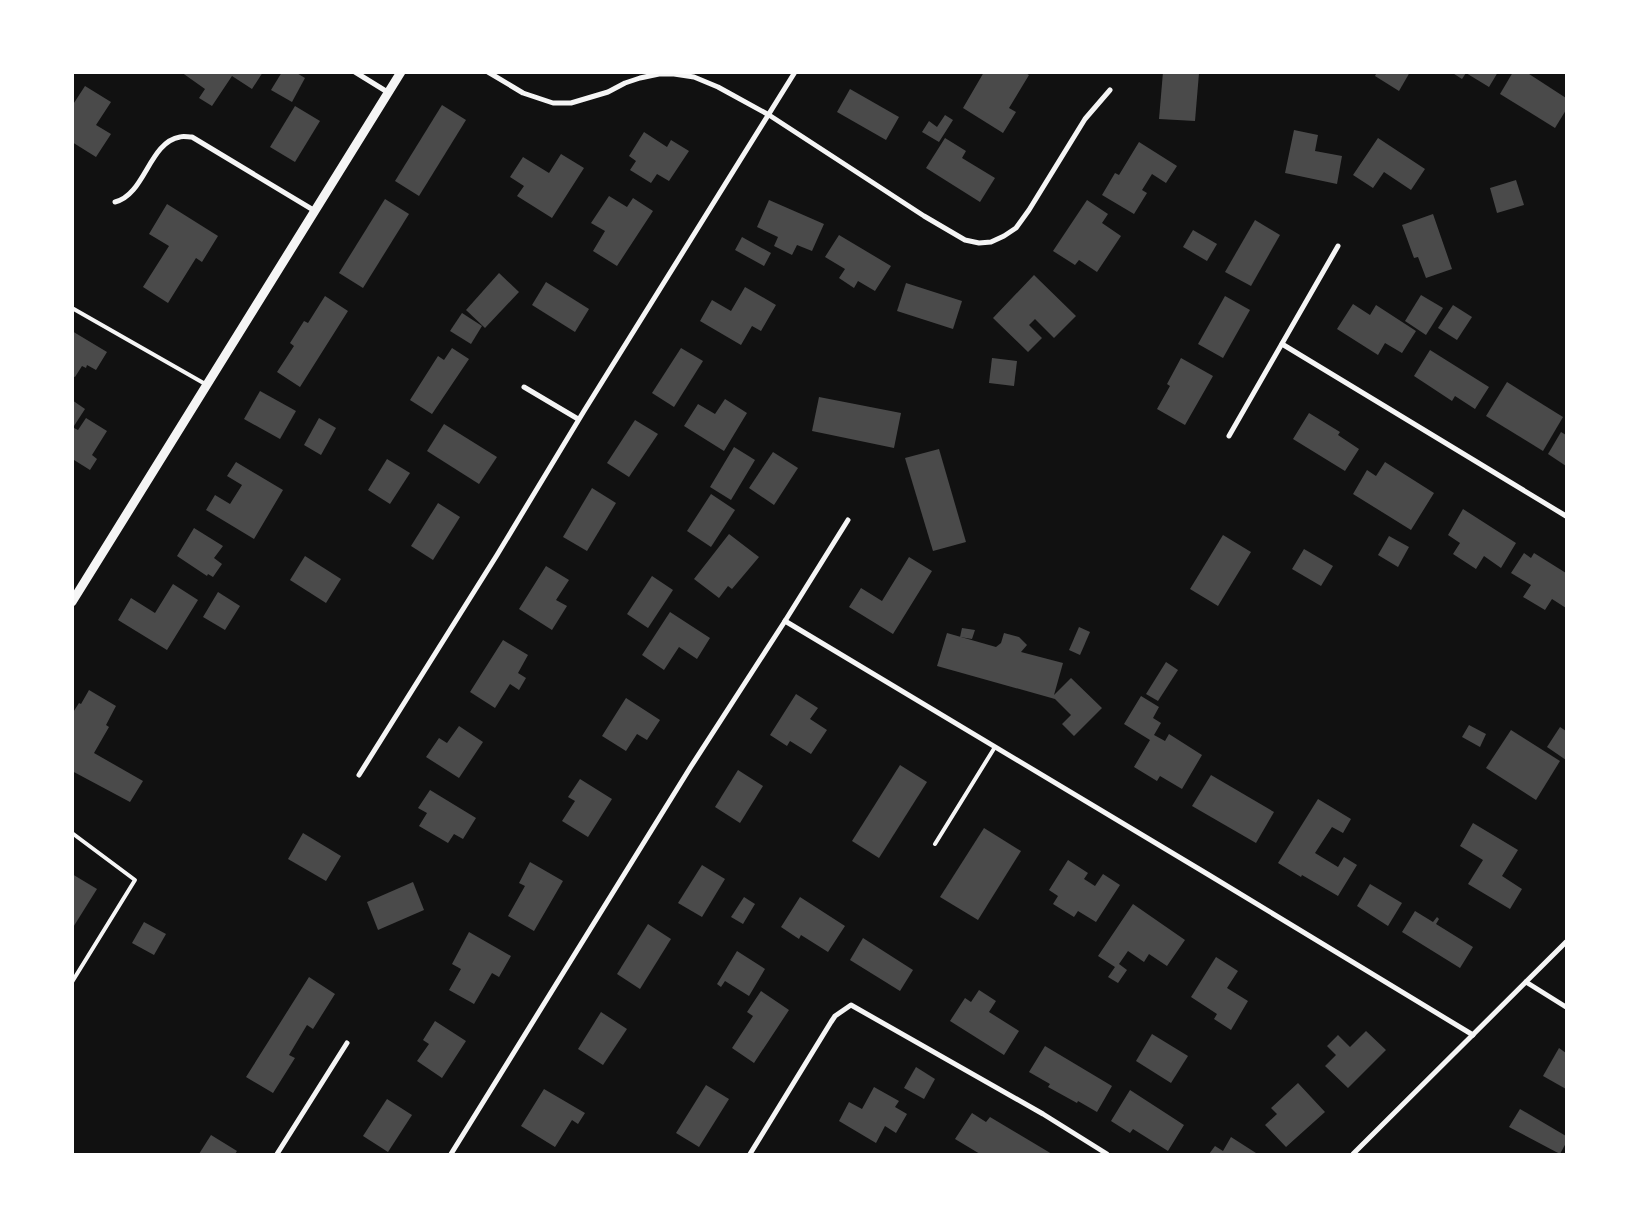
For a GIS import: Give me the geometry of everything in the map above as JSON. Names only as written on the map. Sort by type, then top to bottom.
[{"type":"street","points":[[355,72],[389,93]]},
{"type":"street","points":[[72,602],[402,72]]},
{"type":"street","points":[[488,72],[524,93],[553,103],[571,102],[599,94],[640,78],[666,74],[694,77],[718,86],[769,115],[924,216],[965,240],[979,243],[991,242],[1016,228],[1029,210],[1084,118],[1110,90]]},
{"type":"street","points":[[359,775],[795,72]]},
{"type":"street","points":[[115,202],[124,200],[134,189],[163,147],[180,136],[192,137],[315,211]]},
{"type":"street","points":[[1229,436],[1338,246]]},
{"type":"street","points":[[1282,344],[1566,516]]},
{"type":"street","points":[[524,387],[578,420]]},
{"type":"street","points":[[451,1154],[690,768],[848,520]]},
{"type":"street","points":[[785,621],[1472,1035]]},
{"type":"street","points":[[1353,1154],[1566,942]]},
{"type":"street","points":[[1526,982],[1566,1007]]},
{"type":"street","points":[[750,1154],[835,1016],[851,1005],[1043,1114],[1107,1154]]},
{"type":"street","points":[[278,1154],[347,1043]]},
{"type":"lane","points":[[72,308],[207,384]]},
{"type":"lane","points":[[935,844],[995,747]]},
{"type":"lane","points":[[72,833],[135,880],[72,982]]},
{"type":"building","points":[[181,72],[263,72],[252,89],[232,76],[212,106],[199,98],[205,89]]},
{"type":"building","points":[[282,72],[295,72],[305,78],[292,102],[271,90]]},
{"type":"building","points":[[984,72],[1024,72],[1029,75],[1009,108],[1016,112],[1003,133],[963,108]]},
{"type":"building","points":[[1163,72],[1199,73],[1195,121],[1159,119]]},
{"type":"building","points":[[1377,72],[1410,72],[1399,91],[1375,76]]},
{"type":"building","points":[[1451,72],[1498,72],[1489,87],[1466,73],[1462,79]]},
{"type":"building","points":[[1513,72],[1526,72],[1566,98],[1566,110],[1555,128],[1500,94]]},
{"type":"building","points":[[85,86],[111,102],[96,125],[111,134],[96,157],[72,142],[72,106]]},
{"type":"building","points":[[850,89],[899,117],[886,140],[837,112]]},
{"type":"building","points":[[442,105],[466,120],[419,196],[395,181]]},
{"type":"building","points":[[295,106],[320,121],[295,162],[270,147]]},
{"type":"building","points":[[945,115],[953,120],[939,142],[922,132],[929,121],[937,127]]},
{"type":"building","points":[[1294,130],[1318,135],[1315,151],[1342,156],[1337,184],[1285,173]]},
{"type":"building","points":[[644,132],[667,147],[671,140],[689,151],[669,181],[657,174],[651,183],[630,170],[636,161],[629,156]]},
{"type":"building","points":[[945,138],[966,151],[962,158],[995,178],[980,202],[926,168]]},
{"type":"building","points":[[1378,138],[1425,169],[1411,190],[1384,172],[1373,188],[1353,175]]},
{"type":"building","points":[[1139,142],[1177,166],[1166,183],[1152,174],[1142,190],[1147,193],[1134,214],[1102,195],[1115,173],[1119,175]]},
{"type":"building","points":[[561,154],[584,168],[552,218],[517,196],[524,186],[510,177],[523,157],[549,173]]},
{"type":"building","points":[[1516,180],[1524,205],[1497,213],[1490,188]]},
{"type":"building","points":[[609,196],[627,207],[633,198],[653,211],[617,266],[593,251],[605,231],[591,223]]},
{"type":"building","points":[[385,199],[409,214],[363,288],[339,273]]},
{"type":"building","points":[[769,200],[824,224],[812,251],[797,245],[792,255],[774,246],[778,237],[757,227]]},
{"type":"building","points":[[1087,200],[1108,214],[1102,223],[1121,236],[1097,272],[1079,260],[1075,265],[1053,251]]},
{"type":"building","points":[[167,204],[218,236],[202,262],[196,258],[168,303],[143,287],[169,246],[149,234]]},
{"type":"building","points":[[1433,214],[1452,269],[1426,278],[1418,257],[1414,258],[1402,225]]},
{"type":"building","points":[[1255,220],[1280,235],[1251,286],[1225,272]]},
{"type":"building","points":[[1193,230],[1217,244],[1207,261],[1183,247]]},
{"type":"building","points":[[839,235],[891,266],[875,291],[858,281],[854,288],[839,278],[845,269],[825,257]]},
{"type":"building","points":[[742,237],[771,253],[764,266],[735,250]]},
{"type":"building","points":[[499,273],[519,292],[485,328],[466,310]]},
{"type":"building","points":[[1034,275],[1076,316],[1054,338],[1035,319],[1029,325],[1042,338],[1028,352],[993,318]]},
{"type":"building","points":[[546,282],[589,309],[575,332],[532,305]]},
{"type":"building","points":[[906,283],[962,301],[953,329],[897,311]]},
{"type":"building","points":[[745,287],[776,305],[761,331],[752,326],[741,345],[700,321],[712,300],[731,311]]},
{"type":"building","points":[[1421,295],[1443,308],[1426,335],[1405,321]]},
{"type":"building","points":[[325,296],[348,311],[300,387],[277,372],[294,346],[290,343],[304,321],[308,323]]},
{"type":"building","points":[[1225,296],[1250,310],[1223,358],[1198,344]]},
{"type":"building","points":[[1353,304],[1370,315],[1376,305],[1416,331],[1402,353],[1385,343],[1378,355],[1337,329]]},
{"type":"building","points":[[1453,305],[1472,317],[1457,340],[1438,328]]},
{"type":"building","points":[[462,313],[482,326],[471,344],[450,331]]},
{"type":"building","points":[[72,331],[107,352],[96,370],[87,365],[86,368],[82,366],[75,377],[72,376]]},
{"type":"building","points":[[452,348],[469,359],[432,414],[410,400],[438,356],[444,360]]},
{"type":"building","points":[[681,348],[703,361],[674,407],[652,393]]},
{"type":"building","points":[[1430,350],[1489,387],[1475,409],[1455,396],[1452,401],[1414,376]]},
{"type":"building","points":[[992,358],[1017,361],[1014,386],[989,383]]},
{"type":"building","points":[[1181,358],[1213,376],[1185,425],[1157,409],[1170,386],[1167,384]]},
{"type":"building","points":[[1507,382],[1563,417],[1543,451],[1486,416]]},
{"type":"building","points":[[260,391],[296,411],[280,439],[244,419]]},
{"type":"building","points":[[819,397],[901,413],[894,448],[812,431]]},
{"type":"building","points":[[725,399],[747,413],[724,451],[684,426],[698,404],[715,414]]},
{"type":"building","points":[[72,400],[85,409],[74,426],[72,425]]},
{"type":"building","points":[[1309,413],[1340,432],[1338,435],[1359,449],[1345,471],[1293,439]]},
{"type":"building","points":[[86,418],[107,431],[92,455],[97,459],[90,470],[74,460],[72,463],[72,427],[78,430]]},
{"type":"building","points":[[319,418],[336,428],[321,455],[304,445]]},
{"type":"building","points":[[635,420],[658,434],[629,477],[607,463]]},
{"type":"building","points":[[444,424],[497,457],[479,484],[427,451]]},
{"type":"building","points":[[1561,432],[1566,435],[1566,466],[1548,454]]},
{"type":"building","points":[[734,447],[755,460],[731,500],[710,487]]},
{"type":"building","points":[[939,449],[966,542],[933,551],[905,458]]},
{"type":"building","points":[[773,452],[798,468],[774,505],[749,488]]},
{"type":"building","points":[[387,459],[410,473],[390,504],[368,490]]},
{"type":"building","points":[[236,462],[283,490],[254,539],[206,510],[215,495],[230,504],[242,485],[227,476]]},
{"type":"building","points":[[1385,462],[1434,493],[1411,530],[1353,494],[1367,470],[1376,476]]},
{"type":"building","points":[[592,488],[616,503],[587,551],[563,537]]},
{"type":"building","points":[[711,494],[735,510],[711,547],[687,531]]},
{"type":"building","points":[[438,503],[460,517],[433,560],[411,546]]},
{"type":"building","points":[[1463,509],[1516,543],[1501,568],[1484,556],[1476,569],[1453,554],[1460,543],[1448,535]]},
{"type":"building","points":[[194,528],[223,546],[214,558],[222,564],[213,577],[208,574],[207,576],[177,556]]},
{"type":"building","points":[[729,534],[759,557],[732,589],[728,586],[719,598],[694,579]]},
{"type":"building","points":[[1223,535],[1251,552],[1218,606],[1190,589]]},
{"type":"building","points":[[1389,536],[1409,547],[1398,567],[1378,555]]},
{"type":"building","points":[[1304,549],[1333,566],[1321,586],[1292,569]]},
{"type":"building","points":[[1524,553],[1531,558],[1534,553],[1566,573],[1566,608],[1552,599],[1545,610],[1523,597],[1531,585],[1511,573]]},
{"type":"building","points":[[305,556],[341,579],[326,603],[290,580]]},
{"type":"building","points":[[909,557],[932,571],[893,634],[849,607],[861,588],[882,601]]},
{"type":"building","points":[[546,566],[569,580],[556,600],[567,606],[552,630],[519,609]]},
{"type":"building","points":[[652,576],[673,590],[648,628],[627,614]]},
{"type":"building","points":[[173,584],[198,600],[167,650],[118,620],[131,598],[155,613]]},
{"type":"building","points":[[218,592],[240,606],[225,630],[203,617]]},
{"type":"building","points":[[670,612],[710,638],[697,659],[679,647],[664,670],[642,655]]},
{"type":"building","points":[[1079,627],[1090,632],[1080,655],[1069,650]]},
{"type":"building","points":[[962,628],[975,630],[972,639],[960,637]]},
{"type":"building","points":[[947,633],[996,647],[1001,643],[1004,633],[1019,637],[1027,645],[1021,652],[1063,663],[1054,695],[1071,678],[1102,708],[1074,736],[1062,724],[1071,715],[1055,699],[937,666]]},
{"type":"building","points":[[503,640],[528,655],[518,673],[526,678],[519,690],[510,684],[495,708],[470,692]]},
{"type":"building","points":[[1166,662],[1178,670],[1158,701],[1146,694]]},
{"type":"building","points":[[89,690],[116,706],[106,725],[109,727],[94,753],[143,781],[130,802],[72,771],[72,714],[79,703],[81,704]]},
{"type":"building","points":[[796,694],[818,708],[810,719],[827,730],[811,754],[790,741],[787,746],[770,735]]},
{"type":"building","points":[[1141,696],[1159,707],[1153,718],[1161,723],[1154,735],[1165,741],[1169,734],[1202,755],[1182,789],[1160,776],[1157,781],[1134,767],[1150,740],[1124,724]]},
{"type":"building","points":[[626,698],[660,720],[647,740],[637,734],[626,751],[602,736]]},
{"type":"building","points":[[1469,725],[1486,734],[1480,747],[1462,737]]},
{"type":"building","points":[[459,726],[483,742],[459,778],[426,757],[439,738],[447,743]]},
{"type":"building","points":[[1560,727],[1566,731],[1566,760],[1547,747]]},
{"type":"building","points":[[1511,730],[1560,761],[1536,800],[1486,768]]},
{"type":"building","points":[[900,765],[927,782],[879,858],[852,841]]},
{"type":"building","points":[[738,770],[763,786],[740,823],[715,807]]},
{"type":"building","points":[[1211,775],[1274,812],[1256,843],[1192,806]]},
{"type":"building","points":[[580,779],[612,799],[588,837],[562,821],[575,801],[568,797]]},
{"type":"building","points":[[430,790],[476,818],[463,839],[454,834],[448,843],[419,826],[427,813],[418,808]]},
{"type":"building","points":[[1318,799],[1351,819],[1343,833],[1332,827],[1315,853],[1338,867],[1344,857],[1357,865],[1338,896],[1278,863]]},
{"type":"building","points":[[1473,823],[1518,850],[1502,876],[1522,889],[1510,909],[1468,884],[1483,860],[1460,846]]},
{"type":"building","points":[[984,828],[1021,851],[978,920],[940,897]]},
{"type":"building","points":[[303,833],[341,856],[326,881],[288,859]]},
{"type":"building","points":[[1068,860],[1088,873],[1084,879],[1095,886],[1103,874],[1120,885],[1096,922],[1078,911],[1074,917],[1053,904],[1058,896],[1049,890]]},
{"type":"building","points":[[530,862],[563,881],[534,931],[508,916],[525,886],[519,883]]},
{"type":"building","points":[[702,865],[725,879],[702,917],[678,903]]},
{"type":"building","points":[[72,874],[97,889],[72,929]]},
{"type":"building","points":[[413,882],[424,910],[378,930],[367,902]]},
{"type":"building","points":[[1370,884],[1402,903],[1388,926],[1357,906]]},
{"type":"building","points":[[744,897],[755,904],[743,924],[731,917]]},
{"type":"building","points":[[800,897],[845,926],[828,952],[801,935],[799,939],[781,927]]},
{"type":"building","points":[[1133,904],[1185,940],[1167,966],[1149,954],[1144,962],[1128,951],[1119,964],[1127,970],[1118,983],[1108,977],[1115,967],[1098,956]]},
{"type":"building","points":[[1415,911],[1433,922],[1437,917],[1439,919],[1436,924],[1473,947],[1460,968],[1402,932]]},
{"type":"building","points":[[144,922],[166,934],[154,955],[132,943]]},
{"type":"building","points":[[648,924],[671,939],[640,989],[617,974]]},
{"type":"building","points":[[469,932],[511,956],[499,977],[492,973],[474,1004],[449,990],[461,969],[452,964]]},
{"type":"building","points":[[863,938],[913,970],[900,991],[850,960]]},
{"type":"building","points":[[737,951],[765,969],[749,996],[725,981],[721,987],[717,984]]},
{"type":"building","points":[[1216,957],[1238,971],[1227,988],[1248,1001],[1231,1030],[1214,1019],[1217,1014],[1191,997]]},
{"type":"building","points":[[309,977],[335,994],[313,1029],[307,1025],[289,1055],[295,1058],[273,1093],[246,1077]]},
{"type":"building","points":[[979,990],[996,1001],[989,1012],[1019,1031],[1004,1055],[950,1021],[965,998],[971,1002]]},
{"type":"building","points":[[761,991],[789,1010],[754,1063],[732,1048],[753,1016],[747,1012]]},
{"type":"building","points":[[601,1012],[627,1029],[603,1065],[578,1049]]},
{"type":"building","points":[[435,1021],[466,1041],[442,1078],[417,1061],[429,1044],[423,1040]]},
{"type":"building","points":[[1366,1031],[1386,1050],[1348,1088],[1325,1066],[1336,1055],[1327,1046],[1338,1035],[1350,1047]]},
{"type":"building","points":[[1152,1034],[1188,1056],[1171,1083],[1136,1061]]},
{"type":"building","points":[[1045,1046],[1112,1086],[1097,1112],[1048,1087],[1050,1084],[1029,1072]]},
{"type":"building","points":[[1559,1048],[1566,1053],[1566,1089],[1543,1076]]},
{"type":"building","points":[[916,1067],[935,1079],[924,1099],[904,1088]]},
{"type":"building","points":[[1298,1083],[1325,1112],[1286,1147],[1265,1125],[1277,1114],[1271,1108]]},
{"type":"building","points":[[706,1085],[729,1099],[699,1147],[676,1133]]},
{"type":"building","points":[[874,1087],[899,1101],[895,1107],[907,1114],[896,1133],[885,1126],[876,1143],[839,1121],[849,1102],[862,1109]]},
{"type":"building","points":[[544,1089],[585,1113],[578,1124],[572,1120],[555,1147],[521,1126]]},
{"type":"building","points":[[1130,1090],[1184,1125],[1168,1151],[1133,1129],[1130,1133],[1111,1121]]},
{"type":"building","points":[[387,1099],[412,1115],[388,1152],[363,1136]]},
{"type":"building","points":[[1520,1109],[1566,1136],[1566,1143],[1560,1154],[1509,1127]]},
{"type":"building","points":[[972,1113],[986,1122],[990,1117],[1052,1154],[980,1154],[955,1139]]},
{"type":"building","points":[[211,1135],[237,1151],[235,1154],[199,1154]]},
{"type":"building","points":[[1231,1137],[1256,1153],[1209,1154],[1215,1146],[1223,1151]]}]
